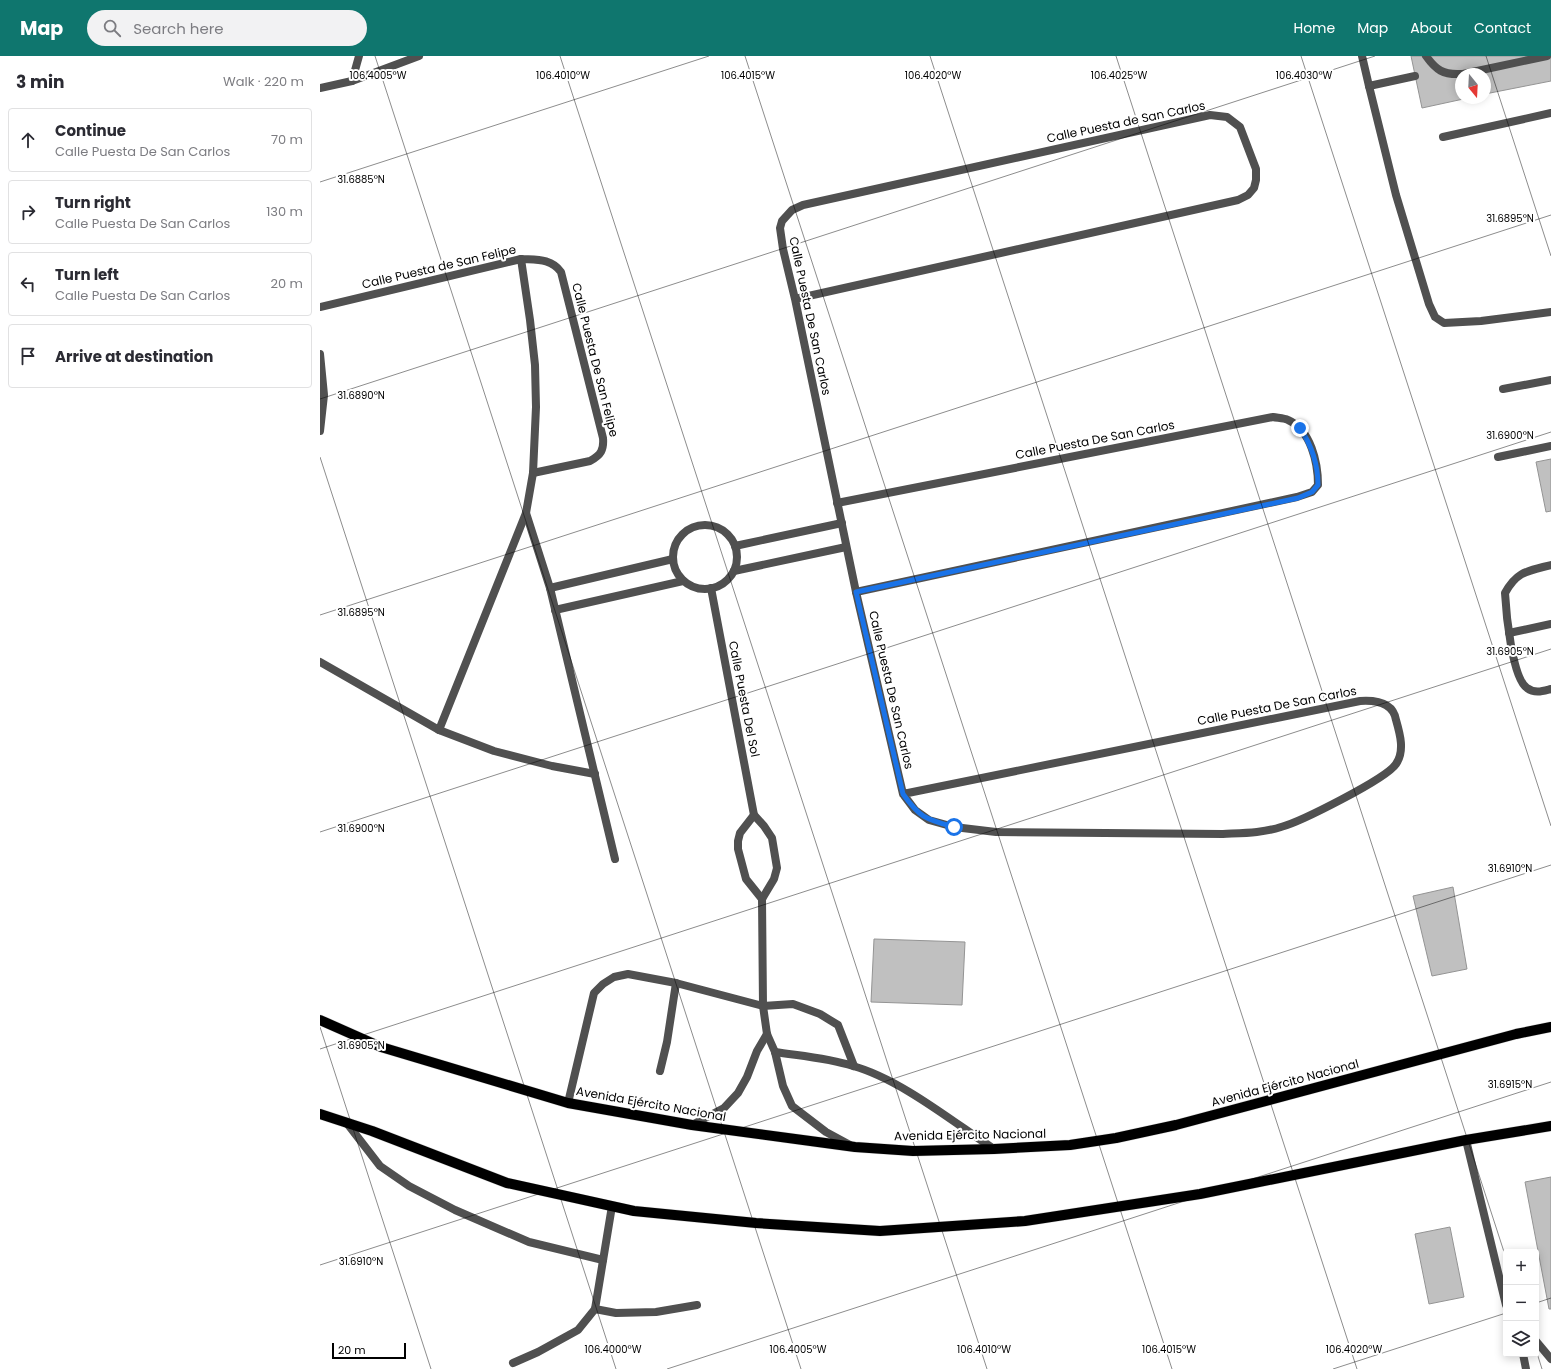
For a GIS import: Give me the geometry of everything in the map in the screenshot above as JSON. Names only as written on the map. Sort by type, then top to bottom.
[{"type":"main road","name":"Avenida Ejército Nacional","points":[[320,1020],[381,1047],[568,1103],[692,1125],[855,1147],[913,1151],[1070,1145],[1116,1138],[1176,1125],[1516,1034],[1551,1027]]},
{"type":"main road","points":[[320,1114],[346,1122],[507,1183],[634,1211],[756,1223],[880,1231],[1025,1221],[1200,1194],[1466,1140],[1551,1126]]},
{"type":"street","points":[[352,81],[359,56]]},
{"type":"street","points":[[320,88],[352,81],[420,56]]},
{"type":"street","points":[[1362,56],[1396,195],[1429,304],[1435,317],[1444,323],[1481,321],[1551,312]]},
{"type":"street","points":[[1426,56],[1440,71],[1448,74],[1455,74]]},
{"type":"street","points":[[1490,68],[1547,56]]},
{"type":"street","points":[[1370,86],[1415,76]]},
{"type":"street","points":[[1443,137],[1551,112]]},
{"type":"street","name":"Calle Puesta de San Carlos","points":[[780,228],[786,215],[802,205],[1210,115],[1227,117],[1240,127],[1256,170],[1254,188],[1248,195],[1238,200],[795,299]]},
{"type":"street","name":"Calle Puesta De San Carlos","points":[[780,228],[783,249],[795,299],[856,592],[903,794],[915,810],[929,820],[954,827],[996,832],[1223,834],[1256,832],[1280,828],[1303,819],[1384,775],[1396,765],[1400,753],[1401,740],[1395,714],[1385,704],[1372,700],[1360,701],[903,794]]},
{"type":"street","name":"Calle Puesta de San Felipe","points":[[320,308],[521,259],[547,261],[557,266],[561,272]]},
{"type":"street","name":"Calle Puesta De San Felipe","points":[[440,730],[526,513],[533,473],[536,407],[535,365],[521,259]]},
{"type":"street","name":"Calle Puesta De San Felipe","points":[[533,473],[590,461],[602,452],[603,446],[603,438],[561,272]]},
{"type":"street","points":[[320,354],[324,395],[320,431]]},
{"type":"street","points":[[1503,389],[1551,380]]},
{"type":"street","name":"Calle Puesta De San Carlos","points":[[837,503],[1273,417],[1288,420],[1300,428],[1310,442],[1318,472],[1318,485],[1312,492],[1298,498],[856,592]]},
{"type":"street","points":[[1498,457],[1551,446]]},
{"type":"street","name":"Calle Puesta De San Felipe","points":[[526,513],[550,588],[615,859]]},
{"type":"street","points":[[735,546],[842,524]]},
{"type":"street","points":[[709,525],[719,528],[727,534],[735,546],[737,551],[737,561],[734,571],[725,582],[711,588],[701,589],[683,581],[677,573],[673,559],[676,544],[681,536],[689,529],[709,525]]},
{"type":"street","points":[[734,571],[846,547]]},
{"type":"street","points":[[550,588],[673,559]]},
{"type":"street","points":[[1551,565],[1525,571],[1516,577],[1509,585],[1505,594],[1508,633],[1521,680],[1526,688],[1534,692],[1541,692],[1551,689]]},
{"type":"street","points":[[555,610],[683,581]]},
{"type":"street","name":"Calle Puesta Del Sol","points":[[711,588],[754,815],[772,838],[777,868],[774,879],[762,899]]},
{"type":"street","points":[[1508,633],[1551,624]]},
{"type":"street","points":[[320,662],[440,730],[494,751],[552,766],[595,774]]},
{"type":"street","points":[[754,815],[740,833],[738,849],[746,879],[762,899],[763,1006],[767,1034],[775,1052],[783,1086],[792,1106],[826,1132],[855,1147]]},
{"type":"street","points":[[568,1103],[594,993],[603,984],[614,977],[628,974],[676,983],[763,1006],[793,1004],[820,1014],[838,1025],[854,1066]]},
{"type":"street","points":[[660,1072],[667,1042],[676,983]]},
{"type":"street","points":[[692,1125],[724,1108],[738,1093],[747,1077],[757,1051],[767,1034]]},
{"type":"street","points":[[775,1052],[829,1060],[854,1066],[881,1077],[908,1091],[994,1149]]},
{"type":"street","points":[[346,1122],[380,1166],[409,1186],[455,1210],[529,1242],[603,1260]]},
{"type":"street","points":[[1466,1140],[1503,1293]]},
{"type":"street","points":[[513,1363],[538,1352],[578,1330],[595,1309],[612,1206]]},
{"type":"street","points":[[595,1309],[616,1314],[656,1312],[697,1305]]},
{"type":"street","points":[[1539,1345],[1551,1359]]},
{"type":"street","points":[[1524,1357],[1526,1369]]},
{"type":"building","points":[[1411,56],[1551,56],[1551,81],[1491,93],[1491,68],[1455,68],[1455,101],[1422,108]]},
{"type":"building","points":[[1551,459],[1551,511],[1546,512],[1536,462]]},
{"type":"building","points":[[1453,887],[1467,969],[1432,976],[1413,896]]},
{"type":"building","points":[[874,939],[965,942],[962,1005],[871,1002]]},
{"type":"building","points":[[1551,1177],[1551,1309],[1549,1309],[1539,1249],[1538,1249],[1525,1182]]},
{"type":"building","points":[[1450,1227],[1464,1297],[1429,1304],[1415,1234]]},
{"type":"route","points":[[954,827],[929,820],[915,810],[903,794],[856,592],[1298,498],[1312,492],[1318,485],[1318,472],[1310,442],[1300,428]]}]
